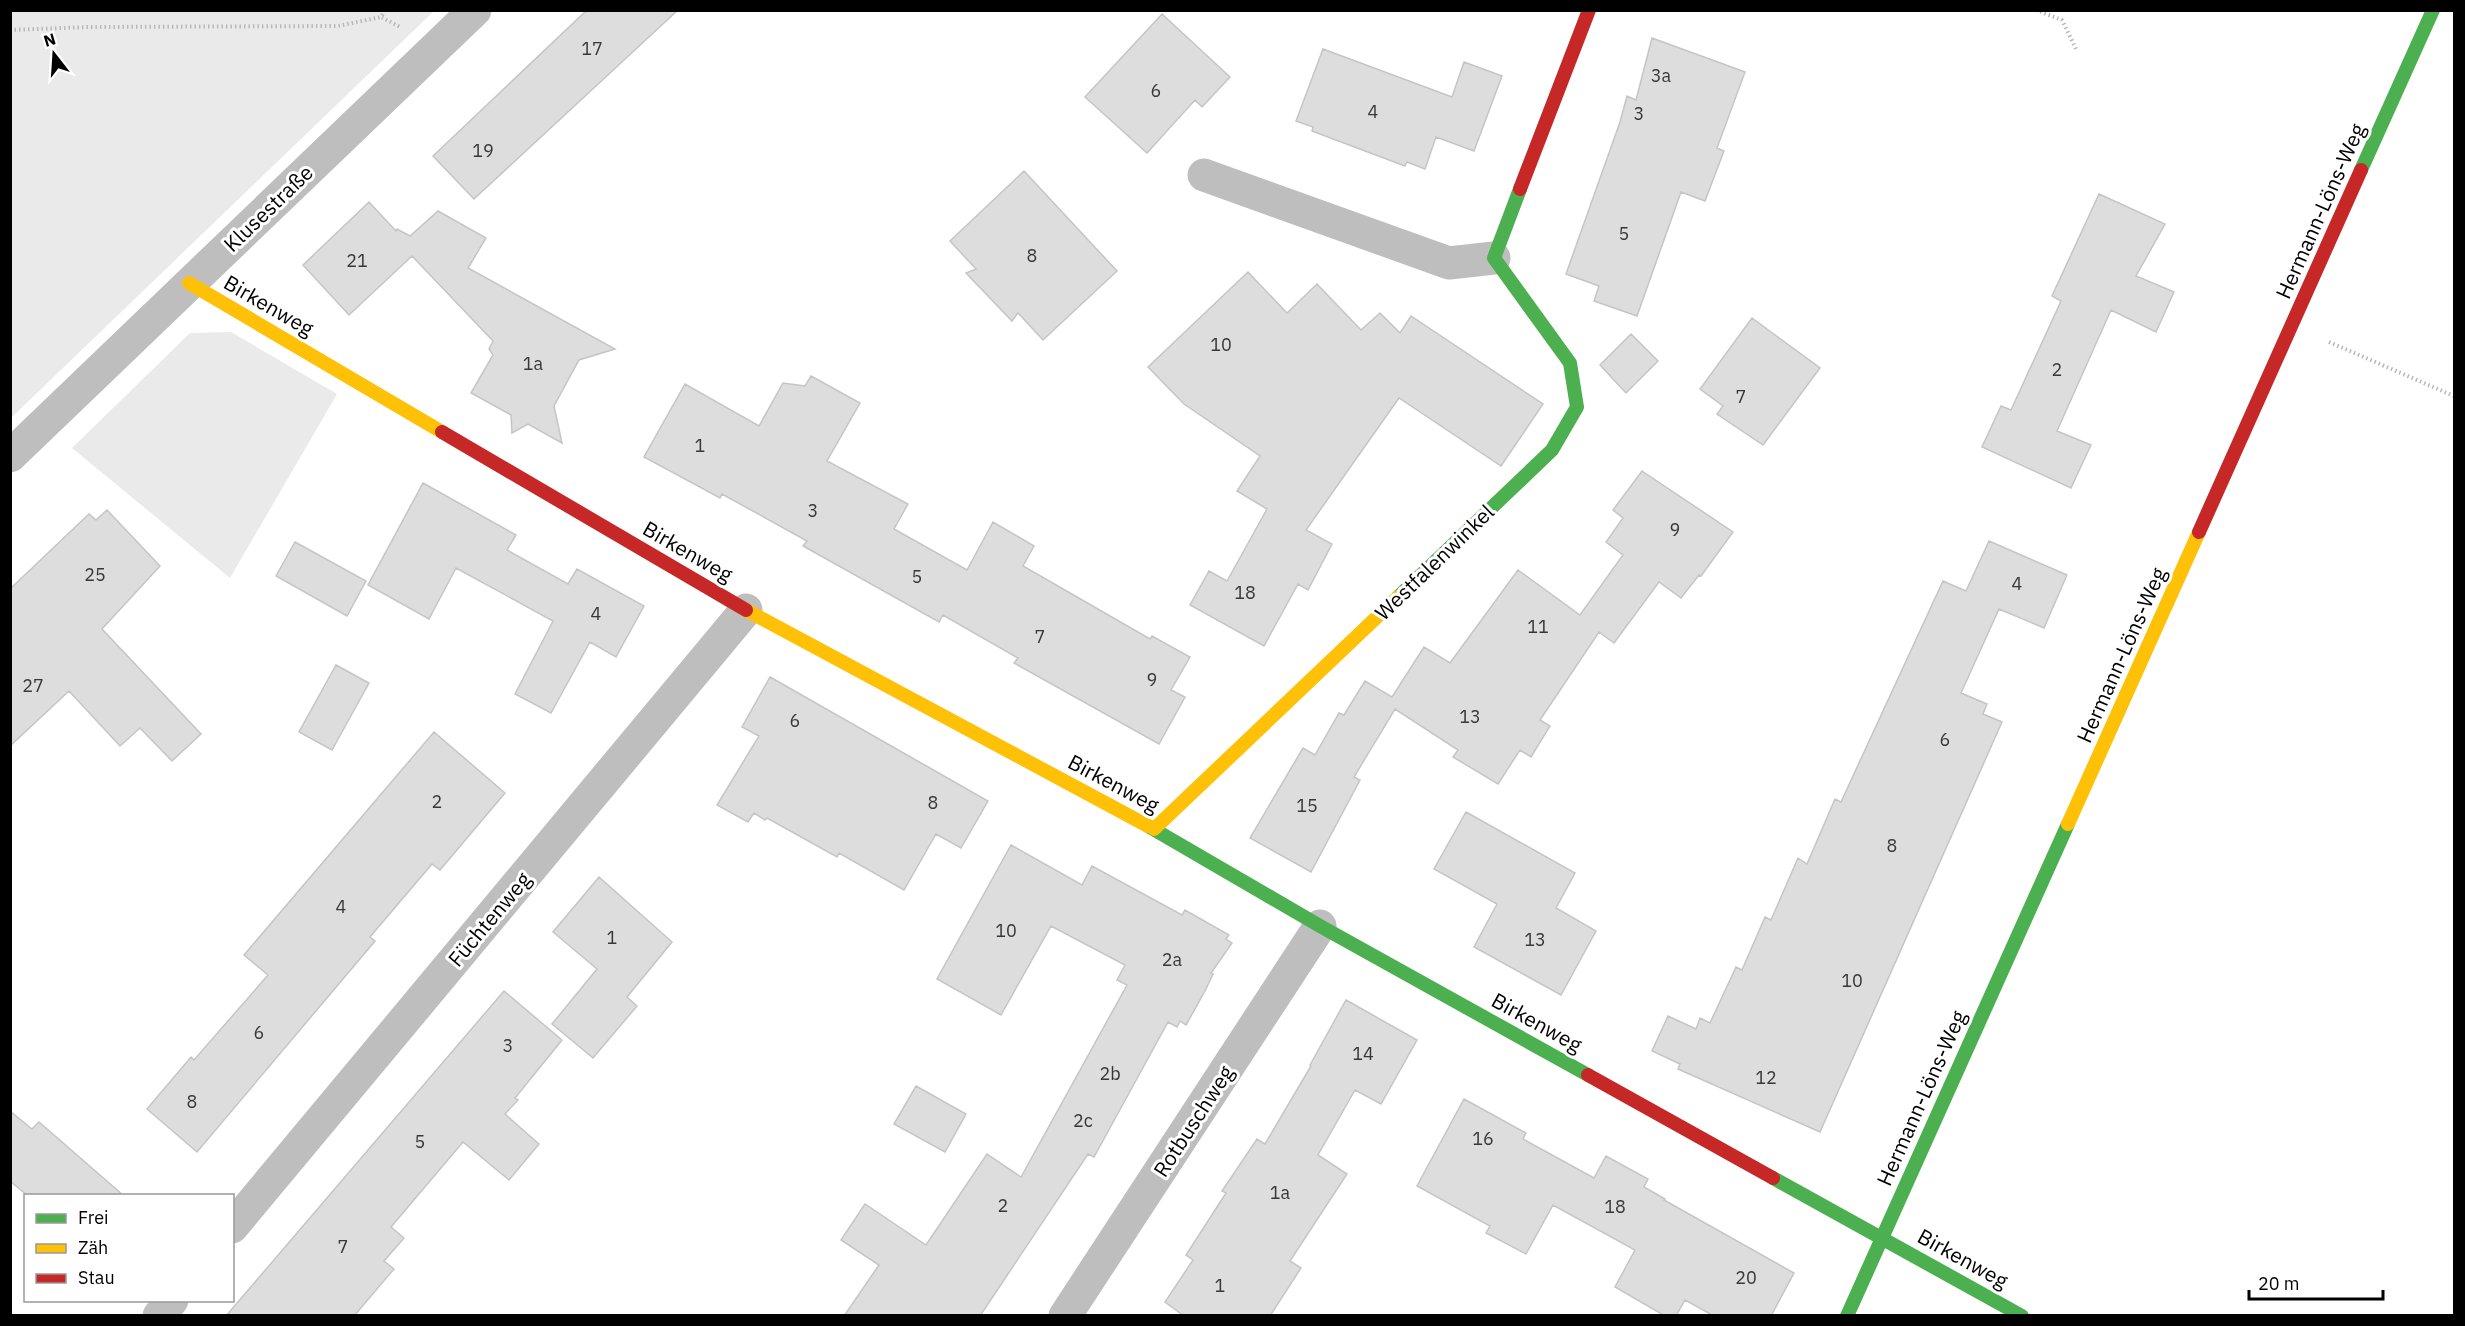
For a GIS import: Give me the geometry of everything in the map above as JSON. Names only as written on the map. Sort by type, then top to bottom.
[{"type":"street","name":"Klusestraße","points":[[10,456],[475,10]]},
{"type":"street","points":[[1204,175],[1449,263],[1494,258],[1589,10]]},
{"type":"street","name":"Hermann-Löns-Weg","points":[[1847,1316],[2433,10]]},
{"type":"street","name":"Westfalenwinkel","points":[[1154,829],[1552,450],[1577,407],[1570,363],[1494,258]]},
{"type":"street","name":"Birkenweg","points":[[189,283],[746,610],[1154,829],[1320,926],[1882,1236],[2022,1316]]},
{"type":"street","name":"Füchtenweg","points":[[234,1225],[746,610]]},
{"type":"street","name":"Rotbuschweg","points":[[1065,1316],[1320,926]]},
{"type":"street","points":[[159,1316],[170,1302]]},
{"type":"path","points":[[2036,10],[2062,20],[2077,51]]},
{"type":"path","points":[[10,30],[89,27],[338,26],[381,17]]},
{"type":"path","points":[[2292,326],[2454,396]]},
{"type":"shaded area","points":[[11,10],[434,10],[434,11],[11,418]]},
{"type":"shaded area","points":[[231,332],[337,394],[230,578],[72,448],[190,333]]},
{"type":"building","points":[[587,10],[678,10],[474,199],[433,156]]},
{"type":"building","points":[[1162,14],[1230,77],[1202,107],[1195,100],[1147,153],[1085,97]]},
{"type":"building","points":[[1652,38],[1745,72],[1717,148],[1724,151],[1705,201],[1681,192],[1637,316],[1594,301],[1599,286],[1566,274],[1620,122],[1627,96],[1636,100]]},
{"type":"building","points":[[1323,49],[1452,97],[1464,62],[1502,76],[1474,151],[1436,137],[1425,169],[1407,162],[1405,166],[1312,131],[1313,127],[1296,121]]},
{"type":"building","points":[[1024,171],[1117,271],[1043,340],[1018,313],[1012,321],[966,273],[976,269],[950,241]]},
{"type":"building","points":[[2099,194],[2165,224],[2136,276],[2174,292],[2156,332],[2111,310],[2057,431],[2091,445],[2071,488],[1982,447],[2001,406],[2011,410],[2061,301],[2052,296]]},
{"type":"building","points":[[369,202],[396,231],[397,229],[410,236],[438,211],[486,238],[468,268],[615,349],[579,360],[554,406],[562,443],[528,424],[512,433],[511,415],[471,393],[493,355],[489,349],[493,341],[412,256],[349,315],[303,265]]},
{"type":"building","points":[[1248,272],[1287,313],[1317,284],[1361,330],[1380,313],[1400,333],[1411,316],[1543,404],[1501,466],[1399,398],[1306,530],[1332,544],[1308,590],[1298,584],[1264,646],[1190,605],[1209,571],[1227,581],[1267,509],[1237,491],[1260,456],[1184,404],[1148,367]]},
{"type":"building","points":[[1752,318],[1820,368],[1763,445],[1717,414],[1723,406],[1700,389]]},
{"type":"building","points":[[1631,334],[1658,361],[1626,393],[1600,365]]},
{"type":"building","points":[[811,376],[860,403],[827,461],[908,504],[894,529],[967,570],[993,522],[1034,546],[1023,566],[1150,639],[1152,636],[1190,657],[1171,690],[1185,697],[1159,744],[1014,663],[1018,658],[943,615],[939,622],[803,546],[807,541],[722,494],[720,498],[644,457],[685,384],[759,426],[783,383],[805,386]]},
{"type":"building","points":[[1642,471],[1733,532],[1701,576],[1699,575],[1681,598],[1659,582],[1614,643],[1599,632],[1540,720],[1550,726],[1531,757],[1520,750],[1498,784],[1453,757],[1458,750],[1395,709],[1354,777],[1360,780],[1311,872],[1250,838],[1303,748],[1315,755],[1339,713],[1344,715],[1365,681],[1392,697],[1424,647],[1450,663],[1518,570],[1580,615],[1623,555],[1606,542],[1623,518],[1613,510]]},
{"type":"building","points":[[423,483],[516,535],[507,550],[568,584],[577,569],[644,606],[616,657],[590,642],[551,713],[515,694],[553,621],[456,568],[429,619],[368,585]]},
{"type":"building","points":[[107,510],[160,566],[102,629],[201,734],[172,761],[140,728],[120,746],[69,691],[10,746],[10,589],[89,514],[96,520]]},
{"type":"building","points":[[1989,541],[2067,575],[2044,628],[1999,609],[1961,693],[1987,704],[1983,714],[2002,722],[1820,1132],[1678,1069],[1680,1064],[1652,1051],[1668,1016],[1696,1029],[1700,1018],[1710,1023],[1736,967],[1742,970],[1765,917],[1771,920],[1798,858],[1807,864],[1835,799],[1841,802],[1943,581],[1966,591]]},
{"type":"building","points":[[295,542],[366,581],[347,616],[276,576]]},
{"type":"building","points":[[336,665],[369,683],[332,750],[299,732]]},
{"type":"building","points":[[770,677],[988,801],[961,848],[936,834],[904,890],[839,853],[837,857],[767,818],[765,820],[754,813],[748,822],[717,805],[759,736],[742,727]]},
{"type":"building","points":[[434,732],[505,793],[440,870],[432,864],[370,937],[375,941],[197,1152],[147,1109],[191,1057],[194,1060],[268,975],[244,955]]},
{"type":"building","points":[[1466,812],[1575,873],[1556,908],[1596,931],[1561,995],[1474,947],[1497,904],[1434,869]]},
{"type":"building","points":[[1011,845],[1082,885],[1092,866],[1182,915],[1185,910],[1229,935],[1226,939],[1232,943],[1211,973],[1213,974],[1205,991],[1186,1025],[1180,1021],[1177,1027],[1168,1022],[1094,1157],[1088,1154],[980,1316],[844,1316],[879,1265],[841,1240],[865,1204],[926,1245],[987,1154],[1021,1177],[1127,985],[1117,980],[1125,965],[1051,926],[1001,1015],[937,979]]},
{"type":"building","points":[[599,877],[672,942],[627,997],[637,1006],[593,1058],[552,1024],[597,969],[553,932]]},
{"type":"building","points":[[504,991],[562,1040],[515,1098],[518,1100],[505,1114],[539,1144],[509,1180],[463,1142],[391,1227],[404,1238],[384,1261],[394,1269],[354,1316],[226,1316]]},
{"type":"building","points":[[1346,1000],[1417,1040],[1381,1104],[1355,1090],[1318,1155],[1347,1174],[1290,1261],[1301,1268],[1270,1316],[1184,1316],[1165,1302],[1193,1260],[1186,1255],[1226,1193],[1222,1191],[1257,1139],[1265,1144],[1311,1066]]},
{"type":"building","points":[[916,1086],[966,1114],[945,1152],[894,1124]]},
{"type":"building","points":[[1464,1099],[1526,1133],[1523,1139],[1594,1178],[1606,1156],[1648,1179],[1644,1187],[1664,1200],[1794,1273],[1771,1316],[1714,1316],[1685,1300],[1676,1316],[1665,1316],[1615,1287],[1635,1250],[1553,1205],[1526,1254],[1486,1233],[1490,1226],[1417,1186]]},
{"type":"building","points":[[10,1111],[32,1129],[39,1122],[122,1194],[26,1194],[10,1181]]},
{"type":"traffic: fast","points":[[2361,170],[2433,10]]},
{"type":"traffic: fast","points":[[1398,597],[1552,450],[1577,407],[1570,363],[1494,258],[1520,189]]},
{"type":"traffic: fast","points":[[1847,1316],[2068,824]]},
{"type":"traffic: fast","points":[[1148,826],[1320,926],[1588,1075]]},
{"type":"traffic: fast","points":[[1773,1178],[2022,1316]]},
{"type":"traffic: slow","points":[[189,283],[442,432]]},
{"type":"traffic: slow","points":[[2068,824],[2199,532]]},
{"type":"traffic: slow","points":[[1154,829],[1398,597]]},
{"type":"traffic: slow","points":[[746,610],[1148,826]]},
{"type":"traffic: jam","points":[[1520,189],[1589,10]]},
{"type":"traffic: jam","points":[[2199,532],[2361,170]]},
{"type":"traffic: jam","points":[[442,432],[746,610]]},
{"type":"traffic: jam","points":[[1588,1075],[1773,1178]]}]
